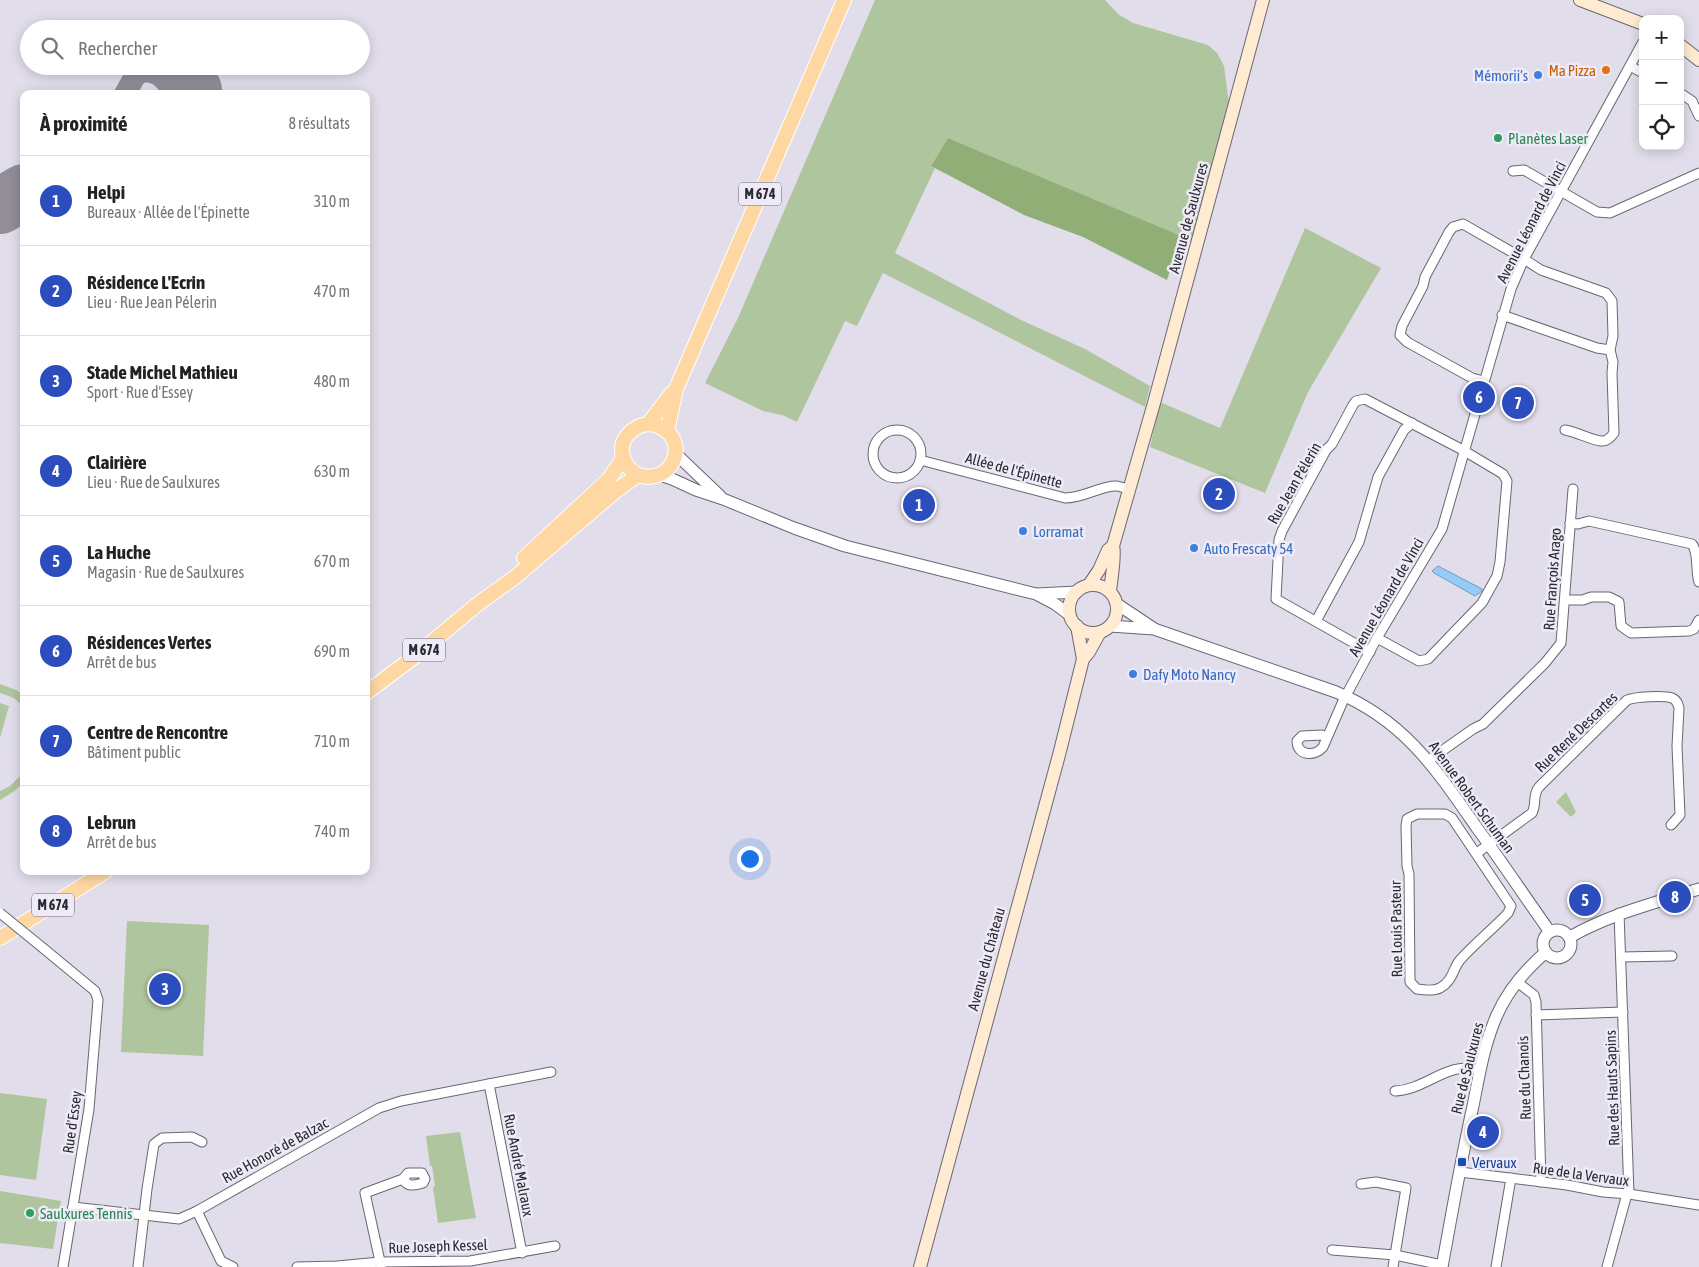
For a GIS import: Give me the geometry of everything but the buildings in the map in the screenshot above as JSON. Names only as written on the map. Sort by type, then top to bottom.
[{"type":"main road","name":"M 674","points":[[667,431],[676,389],[844,0]]},
{"type":"main road","name":"Avenue de Saulxures","points":[[1129,489],[1263,0]]},
{"type":"main road","points":[[1580,0],[1639,22]]},
{"type":"main road","points":[[1590,0],[1604,8]]},
{"type":"main road","points":[[1684,48],[1699,60]]},
{"type":"main road","name":"M 674","points":[[648,424],[676,389]]},
{"type":"main road","points":[[648,424],[661,427],[667,431],[675,445],[676,454],[668,470],[660,475],[645,478],[631,471],[623,458],[622,448],[630,431],[638,426],[648,424]]},
{"type":"main road","name":"M 674","points":[[479,603],[509,572],[609,479],[623,458]]},
{"type":"main road","name":"M 674","points":[[370,690],[414,658],[479,603],[514,578],[617,490],[638,475]]},
{"type":"main road","points":[[1089,585],[1097,585],[1110,592],[1117,604],[1117,612],[1105,629],[1092,633],[1077,626],[1070,615],[1070,605],[1077,592],[1089,585],[1099,570],[1108,550],[1113,546],[1129,489]]},
{"type":"main road","points":[[1110,592],[1111,574],[1116,551],[1113,546]]},
{"type":"main road","name":"Avenue du Château","points":[[1077,626],[1083,659]]},
{"type":"main road","name":"Avenue du Château","points":[[920,1265],[1070,714],[1083,659],[1105,629]]},
{"type":"main road","name":"M 674","points":[[0,938],[100,875]]},
{"type":"street","name":"Avenue Léonard de Vinci","points":[[1326,738],[1377,638],[1442,529],[1511,289],[1524,259],[1639,49]]},
{"type":"street","points":[[1630,66],[1639,71]]},
{"type":"street","points":[[1684,96],[1692,101],[1699,116]]},
{"type":"street","points":[[1513,170],[1524,170],[1597,212],[1610,213],[1699,173]]},
{"type":"street","points":[[1484,381],[1472,378],[1407,342],[1400,335],[1402,326],[1423,286],[1425,277],[1453,227],[1463,224],[1541,270],[1606,293],[1612,301],[1613,336],[1610,350],[1613,362],[1614,432],[1608,440],[1602,442],[1577,432],[1565,430]]},
{"type":"street","points":[[1502,315],[1596,348],[1610,350]]},
{"type":"street","name":"Rue Jean Pélerin","points":[[1370,652],[1276,599],[1278,540],[1282,531],[1326,450],[1332,444],[1356,402],[1365,399],[1504,474],[1507,481],[1499,569],[1493,586],[1482,603],[1424,661],[1420,661],[1377,638]]},
{"type":"street","points":[[1316,621],[1359,542],[1378,477],[1404,430],[1412,423]]},
{"type":"street","points":[[902,430],[918,441],[921,454],[920,460],[918,466],[908,475],[902,477],[890,476],[884,474],[876,464],[874,457],[875,445],[883,435],[902,430]]},
{"type":"street","points":[[676,454],[723,499]]},
{"type":"street","name":"Allée de l'Épinette","points":[[920,460],[1065,498],[1082,497],[1109,487],[1129,489]]},
{"type":"street","points":[[660,475],[794,528],[846,546],[1036,594],[1070,615]]},
{"type":"street","name":"Rue François Arago","points":[[1429,760],[1483,724],[1561,643],[1573,489]]},
{"type":"street","points":[[1570,523],[1578,524],[1589,521],[1692,544],[1696,551],[1699,582]]},
{"type":"street","points":[[1036,594],[1077,592]]},
{"type":"street","points":[[1565,600],[1583,600],[1591,597],[1609,597],[1614,599],[1621,605],[1621,626],[1630,633],[1689,631],[1694,629],[1699,620]]},
{"type":"street","name":"Avenue Robert Schuman","points":[[1117,604],[1154,629],[1346,696],[1368,708],[1395,727],[1429,760],[1550,932]]},
{"type":"street","name":"Avenue Robert Schuman","points":[[1105,629],[1154,629]]},
{"type":"street","name":"Rue René Descartes","points":[[1489,844],[1532,813],[1535,807],[1535,794],[1539,788],[1627,700],[1634,698],[1670,698],[1678,702],[1680,708],[1677,746],[1680,815],[1671,825]]},
{"type":"street","name":"Rue Louis Pasteur","points":[[1417,814],[1448,815],[1477,853],[1511,903],[1511,908],[1488,935],[1482,938],[1459,961],[1455,973],[1441,987],[1436,989],[1417,989],[1411,986],[1409,977],[1410,909],[1407,819],[1417,814]]},
{"type":"street","points":[[1477,853],[1489,844]]},
{"type":"street","points":[[1570,937],[1586,927],[1619,913],[1699,890]]},
{"type":"street","name":"Rue d'Essey","points":[[0,913],[95,990],[98,1000],[89,1109],[64,1267]]},
{"type":"street","name":"Rue des Hauts Sapins","points":[[1607,1267],[1628,1194],[1619,913]]},
{"type":"street","points":[[1560,930],[1570,937],[1571,947],[1566,955],[1554,958],[1546,952],[1543,942],[1546,934],[1560,930]]},
{"type":"street","name":"Rue de Saulxures","points":[[1442,1266],[1486,1044],[1497,1015],[1517,982],[1532,964],[1546,952]]},
{"type":"street","points":[[1621,957],[1672,956]]},
{"type":"street","name":"Rue du Chanois","points":[[1517,982],[1534,995],[1541,1182]]},
{"type":"street","name":"Rue des Hauts Sapins","points":[[1536,1015],[1623,1012]]},
{"type":"street","points":[[1395,1091],[1413,1088],[1442,1074],[1458,1069],[1467,1067],[1480,1070]]},
{"type":"street","name":"Rue Honoré de Balzac","points":[[73,1207],[179,1219],[379,1108],[401,1101],[551,1072]]},
{"type":"street","name":"Rue André Malraux","points":[[489,1084],[522,1252]]},
{"type":"street","points":[[138,1267],[154,1144],[162,1138],[192,1137],[202,1142]]},
{"type":"street","name":"Rue de la Vervaux","points":[[1460,1172],[1699,1205]]},
{"type":"street","points":[[1496,1267],[1510,1178]]},
{"type":"street","points":[[380,1264],[365,1193],[403,1179]]},
{"type":"street","points":[[1361,1184],[1376,1182],[1406,1188],[1392,1267]]},
{"type":"street","points":[[196,1211],[221,1261],[233,1267]]},
{"type":"street","name":"Rue Joseph Kessel","points":[[297,1267],[470,1261],[556,1246]]},
{"type":"street","points":[[1332,1250],[1395,1255],[1442,1266]]},
{"type":"green space","points":[[875,0],[1105,0],[1118,14],[1133,23],[1208,45],[1217,53],[1224,66],[1229,104],[1192,241],[948,138],[931,166],[935,168],[895,253],[1021,320],[1085,349],[1150,386],[1145,407],[883,273],[857,326],[845,321],[797,422],[782,415],[763,411],[705,383],[738,318]]},
{"type":"green space","points":[[948,138],[1181,236],[1167,280],[1083,237],[1024,215],[931,166]]},
{"type":"green space","points":[[1305,228],[1381,268],[1308,392],[1265,493],[1150,447],[1160,402],[1220,428]]},
{"type":"green space","points":[[0,684],[16,690],[20,692],[20,703],[14,698],[0,693]]},
{"type":"green space","points":[[0,703],[9,706],[0,738]]},
{"type":"green space","points":[[20,776],[20,786],[0,800],[0,791],[10,786]]},
{"type":"green space","points":[[1566,792],[1576,812],[1571,817],[1556,802]]},
{"type":"green space","points":[[127,921],[209,925],[203,1056],[121,1052]]},
{"type":"green space","points":[[0,1093],[47,1099],[36,1180],[0,1175]]},
{"type":"green space","points":[[460,1132],[476,1218],[438,1223],[433,1187],[435,1186],[426,1136]]},
{"type":"green space","name":"Saulxures Tennis","points":[[0,1191],[61,1201],[53,1249],[0,1243]]},
{"type":"water","points":[[1438,566],[1482,589],[1482,591],[1475,596],[1434,573],[1432,571]]},
{"type":"taxiway","points":[[127,90],[137,75]]},
{"type":"taxiway","points":[[159,75],[168,84],[170,90]]},
{"type":"runway","points":[[0,206],[20,194]]},
{"type":"place","name":"Ma Pizza","points":[[1606,70]]},
{"type":"place","name":"Mémorii’s","points":[[1538,75]]},
{"type":"place","name":"Planètes Laser","points":[[1498,138]]},
{"type":"place","name":"Résidences Vertes","points":[[1479,397]]},
{"type":"place","name":"Centre de Rencontre","points":[[1518,403]]},
{"type":"place","name":"Résidence L'Ecrin","points":[[1219,494]]},
{"type":"place","name":"Helpi","points":[[919,505]]},
{"type":"place","name":"Lorramat","points":[[1023,531]]},
{"type":"place","name":"Auto Frescaty 54","points":[[1194,548]]},
{"type":"place","name":"Dafy Moto Nancy","points":[[1133,674]]},
{"type":"place","name":"Lebrun","points":[[1675,897]]},
{"type":"place","name":"La Huche","points":[[1585,900]]},
{"type":"place","name":"Stade Michel Mathieu","points":[[165,989]]},
{"type":"place","name":"Clairière","points":[[1483,1132]]},
{"type":"place","name":"Vervaux","points":[[1462,1162]]},
{"type":"place","name":"Saulxures Tennis","points":[[30,1213]]}]
